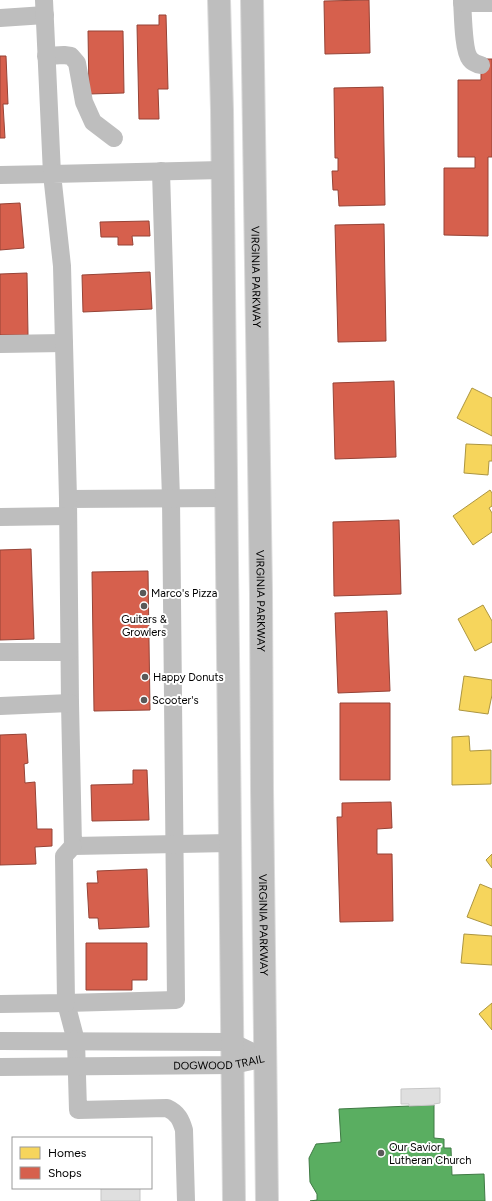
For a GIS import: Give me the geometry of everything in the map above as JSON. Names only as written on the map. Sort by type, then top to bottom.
[{"type":"main road","points":[[219,0],[234,1201]]},
{"type":"main road","name":"VIRGINIA PARKWAY","points":[[252,0],[261,593],[267,1201]]},
{"type":"main road","points":[[226,498],[259,498]]},
{"type":"street","points":[[481,65],[476,64],[469,58],[462,18],[462,1],[492,3]]},
{"type":"street","points":[[0,18],[44,8],[52,174],[62,266],[68,507],[73,846],[64,856],[66,1003],[76,1041],[78,1066],[78,1110],[167,1108],[174,1111],[181,1119],[184,1130],[186,1201]]},
{"type":"street","points":[[46,56],[71,56],[77,63],[84,102],[93,122],[114,138]]},
{"type":"street","points":[[0,175],[222,170]]},
{"type":"street","points":[[0,1004],[176,1000],[171,498],[161,171]]},
{"type":"street","points":[[0,344],[64,342]]},
{"type":"street","points":[[0,517],[68,507],[171,498],[226,498]]},
{"type":"street","points":[[0,652],[69,652]]},
{"type":"street","points":[[0,706],[70,703]]},
{"type":"street","points":[[73,846],[230,844]]},
{"type":"street","name":"DOGWOOD TRAIL","points":[[0,1041],[232,1042],[265,1058]]},
{"type":"street","name":"DOGWOOD TRAIL","points":[[0,1067],[233,1066],[265,1058]]},
{"type":"building: Homes","points":[[472,388],[492,398],[492,436],[457,418]]},
{"type":"building: Homes","points":[[466,444],[492,445],[492,461],[489,461],[488,475],[464,473]]},
{"type":"building: Homes","points":[[490,490],[492,493],[492,506],[489,508],[492,513],[492,532],[473,545],[453,516]]},
{"type":"building: Homes","points":[[483,605],[492,621],[492,642],[475,651],[458,619]]},
{"type":"building: Homes","points":[[464,676],[492,680],[492,695],[488,714],[459,710]]},
{"type":"building: Homes","points":[[469,736],[470,751],[491,750],[491,784],[452,785],[452,737]]},
{"type":"building: Homes","points":[[492,854],[492,868],[486,860]]},
{"type":"building: Homes","points":[[480,884],[492,889],[492,926],[467,917]]},
{"type":"building: Homes","points":[[464,934],[492,936],[492,965],[461,963]]},
{"type":"building: Homes","points":[[492,1003],[492,1030],[479,1014]]},
{"type":"building: Shops","points":[[369,0],[370,53],[325,54],[324,1]]},
{"type":"building: Shops","points":[[159,15],[166,15],[168,89],[158,89],[159,119],[139,119],[137,25],[159,25]]},
{"type":"building: Shops","points":[[88,31],[123,31],[124,93],[89,94]]},
{"type":"building: Shops","points":[[0,56],[6,56],[8,104],[3,104],[5,138],[0,138]]},
{"type":"building: Shops","points":[[481,59],[492,59],[492,157],[488,157],[488,236],[444,235],[444,168],[475,168],[475,157],[458,157],[458,80],[481,80]]},
{"type":"building: Shops","points":[[383,87],[385,205],[339,206],[338,190],[333,190],[332,171],[338,171],[338,158],[335,158],[334,88]]},
{"type":"building: Shops","points":[[20,203],[24,248],[0,250],[0,204]]},
{"type":"building: Shops","points":[[149,221],[150,236],[132,236],[133,245],[118,245],[118,237],[101,237],[100,222]]},
{"type":"building: Shops","points":[[384,224],[386,341],[338,342],[335,225]]},
{"type":"building: Shops","points":[[150,272],[152,309],[83,312],[82,275]]},
{"type":"building: Shops","points":[[27,273],[28,335],[0,335],[0,274]]},
{"type":"building: Shops","points":[[394,381],[396,457],[335,459],[333,383]]},
{"type":"building: Shops","points":[[399,520],[401,594],[334,596],[333,522]]},
{"type":"building: Shops","points":[[31,549],[34,639],[0,640],[0,550]]},
{"type":"building: Shops","points":[[148,571],[150,710],[94,711],[92,572]]},
{"type":"building: Shops","points":[[387,611],[390,691],[338,693],[335,613]]},
{"type":"building: Shops","points":[[340,703],[390,703],[390,780],[340,780]]},
{"type":"building: Shops","points":[[26,734],[28,763],[24,764],[25,783],[35,782],[37,829],[52,829],[52,846],[35,847],[36,864],[0,865],[0,735]]},
{"type":"building: Shops","points":[[133,770],[147,770],[149,820],[92,821],[91,785],[133,784]]},
{"type":"building: Shops","points":[[391,802],[392,828],[377,829],[377,854],[392,854],[393,921],[340,922],[337,817],[342,817],[342,803]]},
{"type":"building: Shops","points":[[147,869],[149,927],[99,929],[98,918],[89,918],[87,883],[98,883],[97,871]]},
{"type":"building: Shops","points":[[86,943],[147,943],[147,980],[132,980],[132,990],[86,990]]},
{"type":"building: Public","name":"Our Savior Lutheran Church","points":[[434,1105],[434,1138],[444,1139],[444,1148],[451,1148],[452,1175],[484,1174],[485,1201],[310,1201],[317,1200],[317,1194],[310,1182],[309,1158],[316,1144],[341,1142],[339,1109]]},
{"type":"building: Other","points":[[440,1088],[440,1103],[434,1105],[409,1106],[409,1104],[401,1104],[401,1089]]},
{"type":"building: Other","points":[[101,1189],[140,1189],[140,1201],[101,1201]]},
{"type":"place","name":"Marco's Pizza","points":[[143,593]]},
{"type":"place","name":"Guitars & Growlers","points":[[144,606]]},
{"type":"place","name":"Happy Donuts","points":[[145,677]]},
{"type":"place","name":"Scooter's","points":[[144,700]]},
{"type":"place","name":"Our Savior Lutheran Church","points":[[381,1153]]}]
